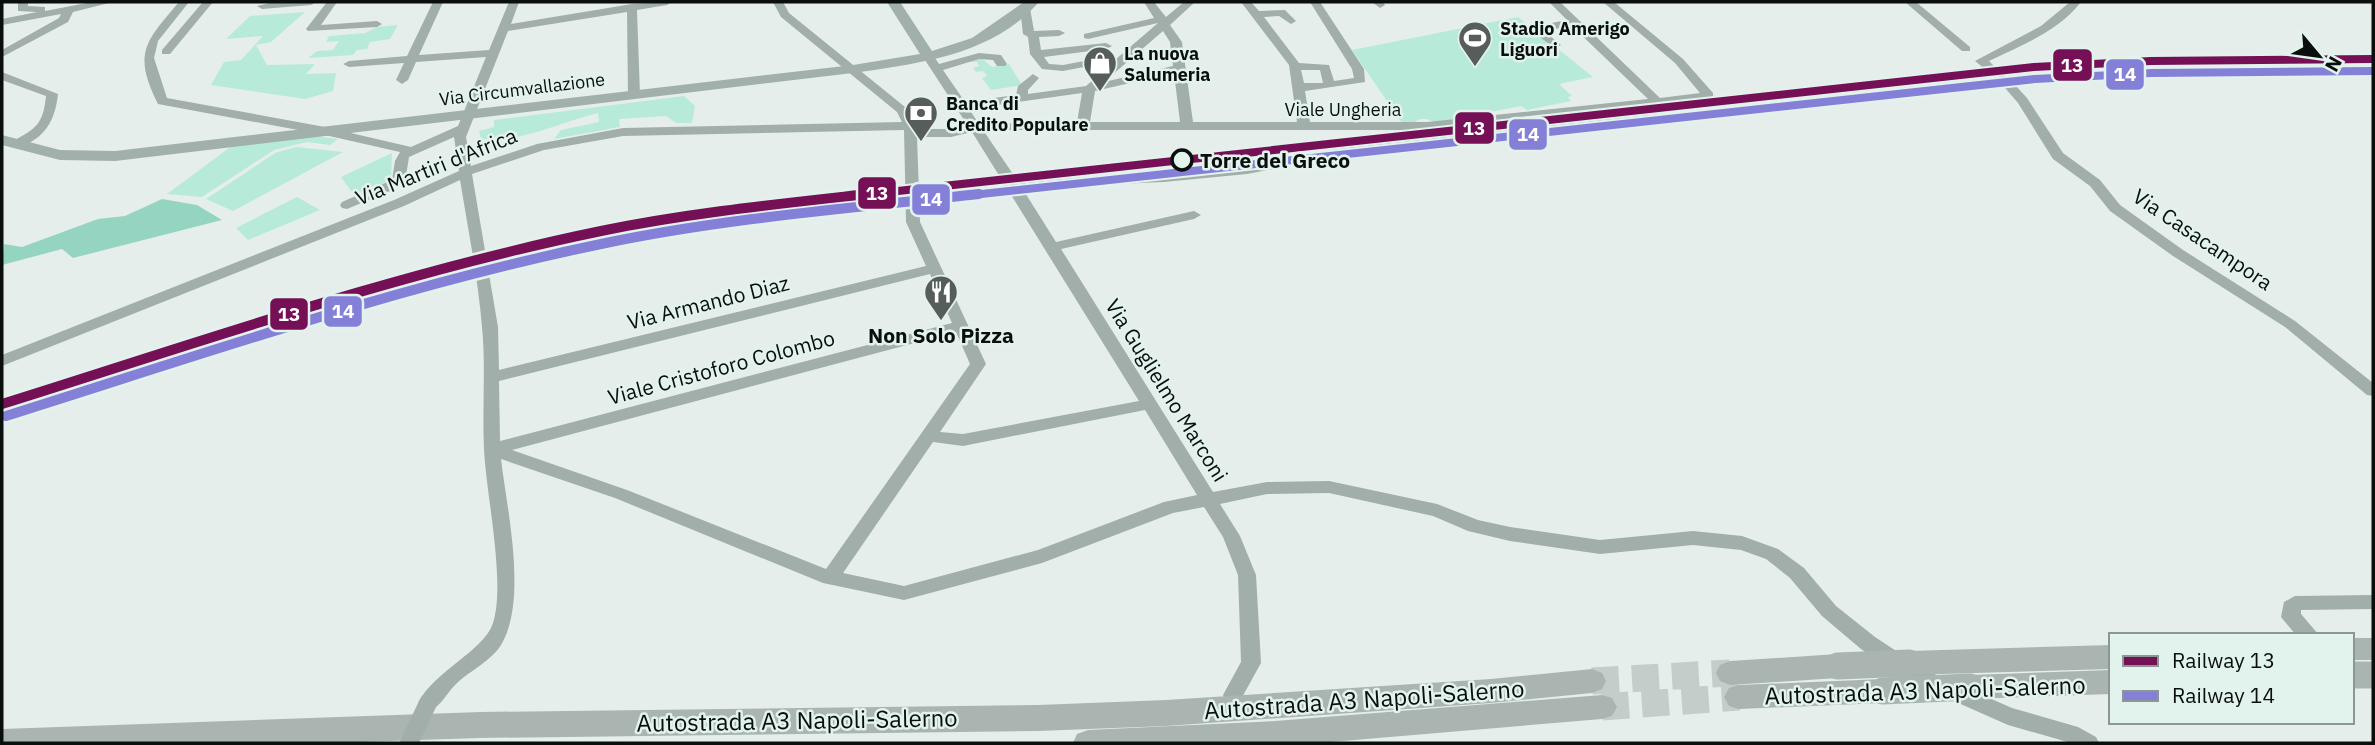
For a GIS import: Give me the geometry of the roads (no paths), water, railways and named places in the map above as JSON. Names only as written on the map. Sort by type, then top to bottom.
[{"type":"highway","points":[[2354,649],[2373,649]]},
{"type":"highway","name":"Autostrada A3 Napoli-Salerno","points":[[2109,657],[1838,666],[1734,685],[1884,691],[2109,682]]},
{"type":"highway","points":[[2354,675],[2373,675]]},
{"type":"highway","name":"Autostrada A3 Napoli-Salerno","points":[[2,741],[494,724],[1038,718],[1597,694]]},
{"type":"highway","name":"Autostrada A3 Napoli-Salerno","points":[[1088,743],[1275,734],[1597,694]]},
{"type":"main road","points":[[894,2],[933,63]]},
{"type":"main road","name":"Via Circumvallazione","points":[[9,142],[60,155],[98,157],[325,131],[465,121],[634,95],[853,69],[933,63],[993,32],[1028,5]]},
{"type":"street","points":[[23,2],[21,7],[25,10],[108,2]]},
{"type":"street","points":[[184,2],[153,40],[148,58],[162,101],[325,131],[412,151]]},
{"type":"street","points":[[166,52],[208,2]]},
{"type":"street","points":[[262,6],[310,2]]},
{"type":"street","points":[[332,2],[312,29],[377,24]]},
{"type":"street","points":[[402,80],[438,2]]},
{"type":"street","points":[[409,743],[428,703],[448,680],[493,642],[503,622],[506,584],[492,449],[490,327],[460,137],[517,2]]},
{"type":"street","points":[[567,2],[570,17]]},
{"type":"street","points":[[504,28],[570,17],[606,6],[632,8],[667,2]]},
{"type":"street","points":[[778,2],[785,15],[901,110],[910,130],[913,222],[978,364],[830,578]]},
{"type":"street","points":[[1083,125],[1089,89],[1164,21],[1190,2]]},
{"type":"street","points":[[1250,7],[1267,2]]},
{"type":"street","points":[[1298,87],[1357,82],[1361,77],[1315,2]]},
{"type":"street","points":[[1554,2],[1658,102]]},
{"type":"street","name":"Viale Ungheria","points":[[975,128],[1083,125],[1427,127],[1709,96],[1679,61],[1608,2]]},
{"type":"street","points":[[1910,2],[1966,49]]},
{"type":"street","name":"Via Casacampora","points":[[2076,2],[2069,11],[2035,33],[1981,61],[2023,101],[2058,156],[2095,183],[2115,208],[2178,253],[2290,324],[2373,391]]},
{"type":"street","points":[[1163,4],[1164,21],[1176,42],[1186,126]]},
{"type":"street","points":[[1028,5],[1028,32],[1032,34],[1036,54],[1041,63],[1049,69],[1084,64],[1110,70]]},
{"type":"street","points":[[2,22],[57,7]]},
{"type":"street","points":[[2,54],[64,20],[57,7]]},
{"type":"street","points":[[1250,7],[1281,12],[1291,21]]},
{"type":"street","points":[[1250,7],[1295,66],[1304,126]]},
{"type":"street","points":[[632,8],[634,95]]},
{"type":"street","points":[[1088,36],[1164,21]]},
{"type":"street","points":[[1555,45],[1535,29],[1575,22]]},
{"type":"street","points":[[1032,34],[1059,33]]},
{"type":"street","points":[[1036,54],[1106,46]]},
{"type":"street","points":[[349,64],[494,53]]},
{"type":"street","points":[[933,63],[986,55],[997,57],[1001,64]]},
{"type":"street","name":"Via Guglielmo Marconi","points":[[933,63],[1211,499],[1231,536],[1247,575],[1251,663],[1233,695]]},
{"type":"street","points":[[1295,66],[1325,66],[1329,84]]},
{"type":"street","points":[[962,106],[1089,89],[1180,68]]},
{"type":"street","points":[[2,76],[52,94],[47,125],[9,142]]},
{"type":"street","points":[[1022,97],[1022,89],[1033,78]]},
{"type":"street","points":[[1012,184],[1192,176],[1247,170],[1386,144],[1611,120],[1665,117]]},
{"type":"street","points":[[347,205],[397,183],[401,176],[401,159],[465,121]]},
{"type":"street","name":"Via Martiri d'Africa","points":[[2,361],[399,202],[467,172],[541,147],[623,132],[951,132],[975,128]]},
{"type":"street","points":[[1052,247],[1194,215]]},
{"type":"street","name":"Via Armando Diaz","points":[[492,377],[933,269]]},
{"type":"street","name":"Viale Cristoforo Colombo","points":[[492,449],[960,326]]},
{"type":"street","points":[[929,436],[963,440],[1150,404]]},
{"type":"street","points":[[492,449],[621,494],[830,578],[904,593],[1042,556],[1170,508],[1267,488],[1329,487],[1437,510],[1474,526],[1510,534],[1600,547],[1693,538],[1742,543],[1772,554],[1789,566],[1829,611],[1868,643],[1918,676],[2008,716],[2071,733],[2089,743]]},
{"type":"street","points":[[2307,633],[2291,617],[2291,607],[2295,603],[2373,602]]},
{"type":"street","points":[[2354,663],[2373,675]]},
{"type":"tunnel","points":[[1592,681],[1730,673]]},
{"type":"tunnel","points":[[1602,707],[1739,697]]},
{"type":"rail line","name":"13","points":[[2,404],[298,311],[447,268],[598,232],[692,216],[787,203],[2034,67],[2151,61],[2373,59]]},
{"type":"rail line","name":"14","points":[[6,416],[450,281],[600,244],[694,228],[789,215],[2035,79],[2151,73],[2373,71]]},
{"type":"place","name":"Stadio Amerigo Liguori","points":[[1475,68]]},
{"type":"place","name":"La nuova Salumeria","points":[[1100,93]]},
{"type":"place","name":"Banca di Credito Populare","points":[[921,143]]},
{"type":"place","name":"Torre del Greco","points":[[1182,160]]},
{"type":"place","name":"Non Solo Pizza","points":[[941,322]]}]
